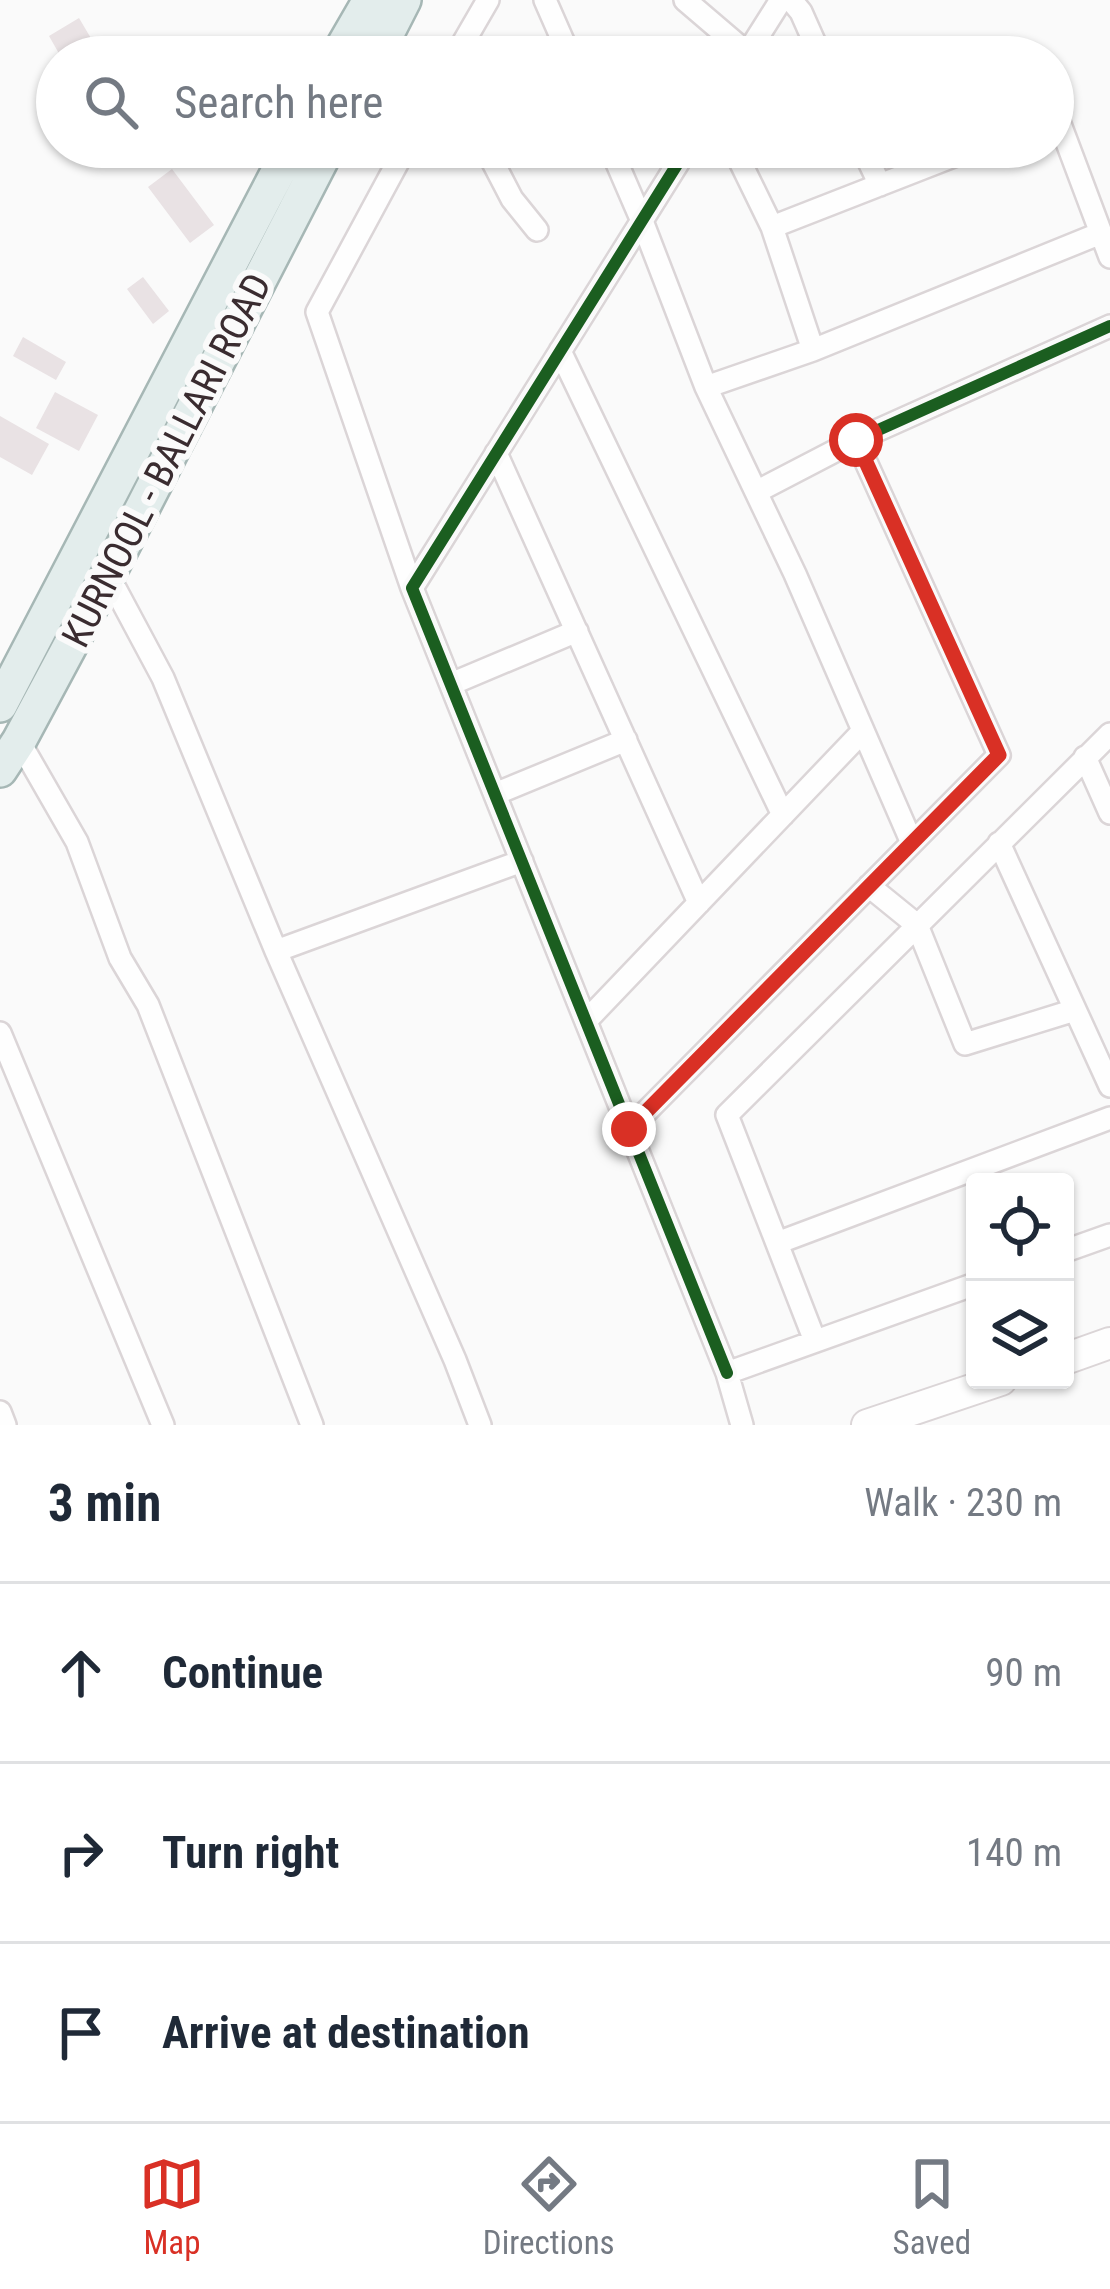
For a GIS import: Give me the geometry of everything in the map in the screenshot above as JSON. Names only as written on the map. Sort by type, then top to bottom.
[{"type":"main road","points":[[350,36],[370,0]]},
{"type":"main road","points":[[386,36],[404,0]]},
{"type":"main road","points":[[0,705],[279,168]]},
{"type":"main road","name":"KURNOOL - BALLARI ROAD","points":[[0,770],[108,574],[317,168]]},
{"type":"main road","points":[[1074,1355],[1110,1343]]},
{"type":"main road","points":[[873,1424],[975,1389]]},
{"type":"street","points":[[467,36],[488,0]]},
{"type":"street","points":[[545,0],[561,36]]},
{"type":"street","points":[[685,0],[725,36]]},
{"type":"street","points":[[758,36],[781,0]]},
{"type":"street","points":[[790,0],[812,36]]},
{"type":"street","points":[[1074,161],[1110,257]]},
{"type":"street","points":[[395,168],[317,312],[412,588],[727,1373],[742,1425]]},
{"type":"street","points":[[496,168],[512,199],[537,230]]},
{"type":"street","points":[[619,168],[706,387],[796,574],[912,843]]},
{"type":"street","points":[[412,588],[675,168]]},
{"type":"street","points":[[743,168],[772,226],[813,350]]},
{"type":"street","points":[[872,168],[880,185]]},
{"type":"street","points":[[772,226],[923,168]]},
{"type":"street","points":[[706,387],[813,350],[1101,233]]},
{"type":"street","points":[[756,491],[856,440],[1110,326]]},
{"type":"street","points":[[560,351],[783,815]]},
{"type":"street","points":[[629,1129],[999,755],[856,440]]},
{"type":"street","points":[[496,453],[699,903]]},
{"type":"street","points":[[108,574],[163,678],[480,1425]]},
{"type":"street","points":[[451,684],[577,631]]},
{"type":"street","points":[[586,1021],[863,731]]},
{"type":"street","points":[[815,1341],[727,1114],[1110,734]]},
{"type":"street","points":[[495,794],[626,740]]},
{"type":"street","points":[[19,741],[77,842],[119,958],[148,1005],[312,1425]]},
{"type":"street","points":[[1085,758],[1110,813]]},
{"type":"street","points":[[999,843],[1110,1087]]},
{"type":"street","points":[[276,951],[522,861]]},
{"type":"street","points":[[868,886],[917,925],[965,1044],[1075,1010]]},
{"type":"street","points":[[0,1033],[163,1425]]},
{"type":"street","points":[[777,1244],[1110,1118]]},
{"type":"street","points":[[1074,1248],[1110,1235]]},
{"type":"street","points":[[727,1373],[966,1287]]},
{"type":"street","points":[[0,1412],[5,1425]]},
{"type":"building","points":[[79,18],[90,36],[49,36]]},
{"type":"building","points":[[172,169],[214,225],[190,243],[148,187]]},
{"type":"building","points":[[143,277],[169,311],[153,324],[127,289]]},
{"type":"building","points":[[23,337],[66,362],[56,380],[13,356]]},
{"type":"building","points":[[55,392],[98,415],[79,451],[36,428]]},
{"type":"building","points":[[0,416],[49,444],[32,475],[0,457]]},
{"type":"cycle path","points":[[675,168],[412,588],[727,1373]]},
{"type":"cycle path","points":[[629,1129],[999,755],[856,440],[1110,326]]},
{"type":"route","points":[[629,1129],[999,755],[856,440]]}]
